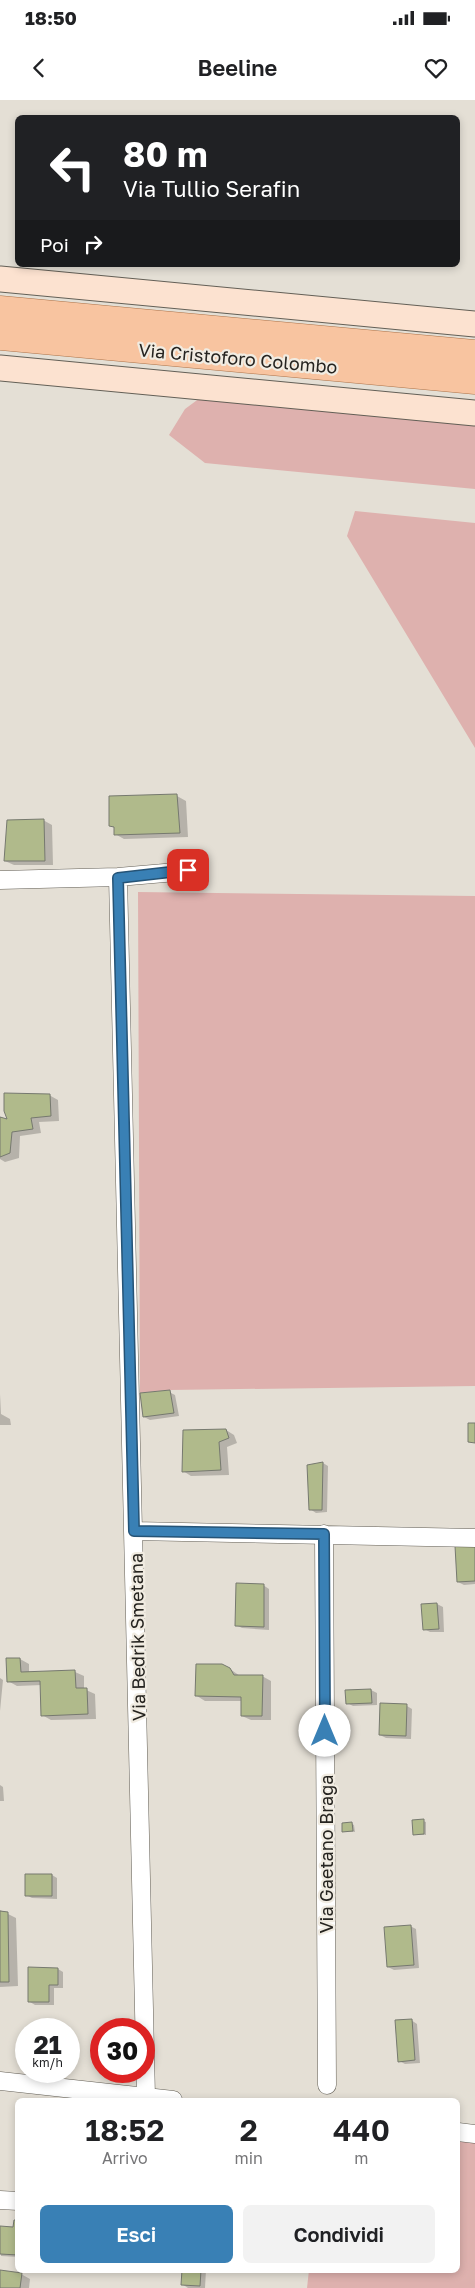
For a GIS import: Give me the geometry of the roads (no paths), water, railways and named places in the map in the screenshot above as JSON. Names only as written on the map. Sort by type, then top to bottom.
[{"type":"main road","name":"Via Cristoforo Colombo","points":[[0,310],[475,354]]},
{"type":"main road","name":"Via Cristoforo Colombo","points":[[0,336],[475,380]]},
{"type":"street","points":[[0,279],[475,324]]},
{"type":"street","name":"Via Cristoforo Colombo","points":[[0,368],[475,413]]},
{"type":"street","points":[[0,880],[118,878],[188,870]]},
{"type":"street","name":"Via Bedrik Smetana","points":[[118,878],[146,2097]]},
{"type":"street","points":[[134,1531],[475,1538]]},
{"type":"street","name":"Via Gaetano Braga","points":[[324,1534],[327,2085]]},
{"type":"street","points":[[0,2081],[155,2098]]},
{"type":"street","points":[[460,2132],[475,2134]]},
{"type":"street","points":[[0,2200],[15,2201]]}]
